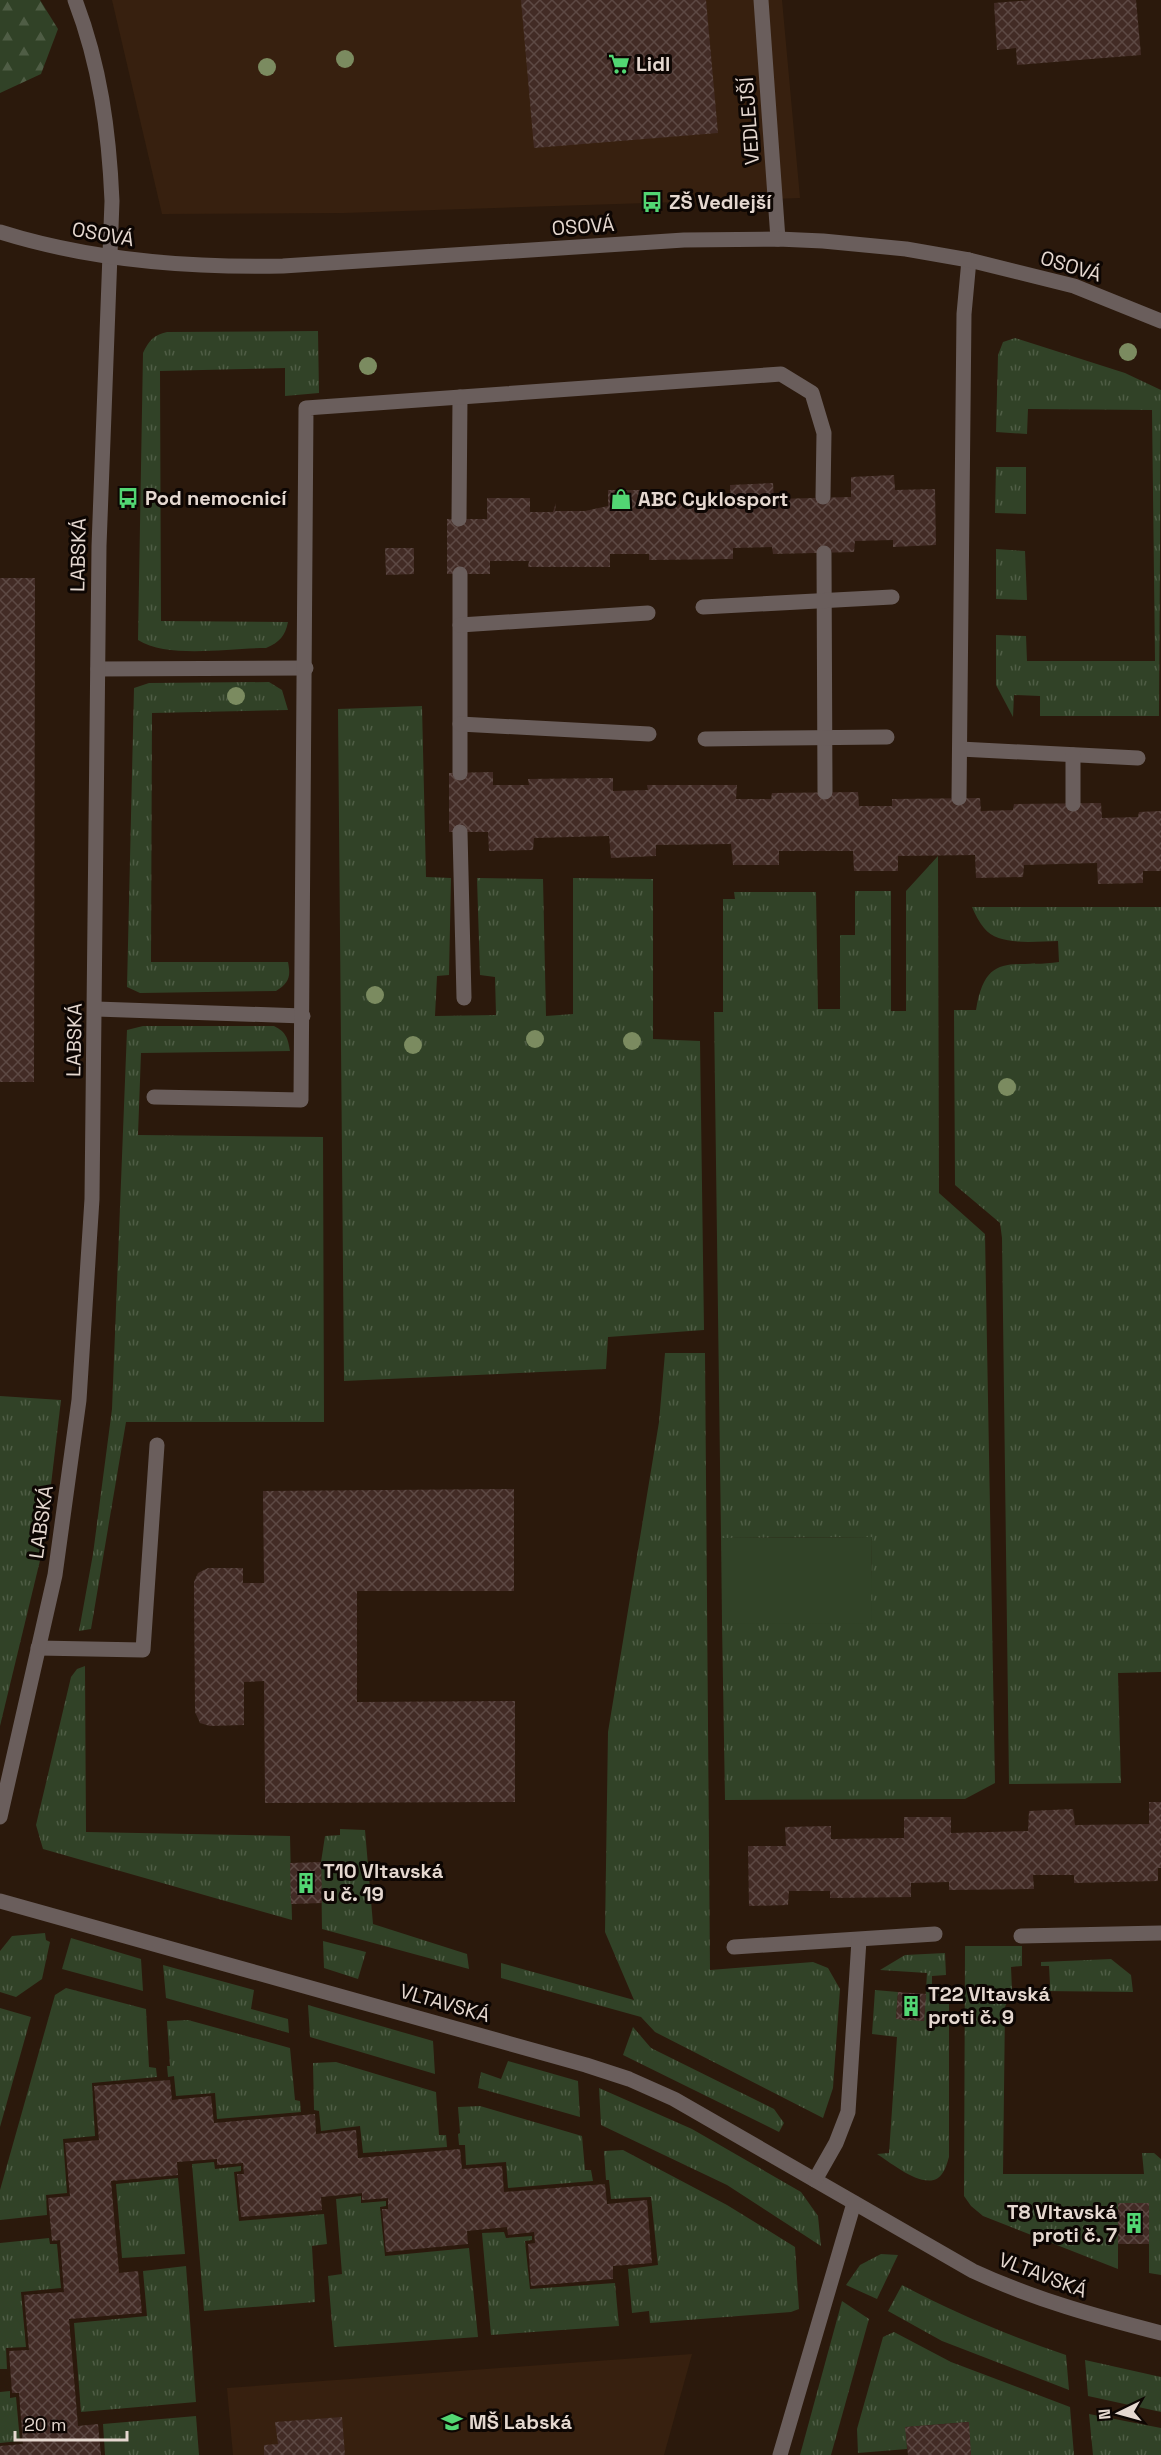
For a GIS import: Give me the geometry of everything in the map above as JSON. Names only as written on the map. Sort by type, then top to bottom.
[{"type":"street","points":[[75,0],[87,32],[101,88],[110,145],[112,201],[110,257]]},
{"type":"street","name":"VEDLEJŠÍ","points":[[761,0],[778,239]]},
{"type":"street","name":"OSOVÁ","points":[[0,232],[60,248],[110,257],[224,267],[284,266],[684,240],[778,239],[906,249],[969,260],[1074,286],[1161,321]]},
{"type":"street","name":"LABSKÁ","points":[[0,1817],[54,1575],[79,1400],[92,1199],[96,1010],[100,496],[110,257]]},
{"type":"street","points":[[959,798],[964,314],[969,260]]},
{"type":"street","points":[[154,1097],[302,1100],[306,408],[781,374],[812,393],[824,434],[823,497]]},
{"type":"street","points":[[459,519],[460,397]]},
{"type":"street","points":[[824,553],[825,792]]},
{"type":"street","points":[[460,574],[460,773]]},
{"type":"street","points":[[703,607],[892,597]]},
{"type":"street","points":[[460,625],[648,614]]},
{"type":"street","points":[[98,669],[306,668]]},
{"type":"street","points":[[460,724],[649,734]]},
{"type":"street","points":[[705,739],[887,737]]},
{"type":"street","points":[[960,749],[1138,758]]},
{"type":"street","points":[[1073,755],[1073,804]]},
{"type":"street","points":[[460,832],[464,999]]},
{"type":"street","points":[[96,1010],[303,1016]]},
{"type":"street","points":[[38,1648],[144,1650],[157,1445]]},
{"type":"street","name":"VLTAVSKÁ","points":[[0,1901],[441,2023],[629,2079],[674,2099],[974,2271],[1022,2293],[1075,2312],[1161,2333]]},
{"type":"street","points":[[1021,1936],[1161,1933]]},
{"type":"street","points":[[734,1947],[935,1934]]},
{"type":"street","points":[[815,2180],[836,2143],[848,2112],[859,1940]]},
{"type":"street","points":[[780,2455],[854,2203]]},
{"type":"shaded area","points":[[112,0],[782,0],[800,198],[344,213],[162,214]]},
{"type":"shaded area","name":"MŠ Labská","points":[[692,2354],[664,2455],[233,2455],[227,2388]]},
{"type":"green space","points":[[0,0],[40,0],[58,29],[41,74],[0,93]]},
{"type":"green space","points":[[318,331],[319,393],[285,396],[285,368],[160,371],[161,621],[288,622],[283,635],[266,648],[200,651],[166,649],[138,640],[143,353],[145,348],[155,337],[167,332]]},
{"type":"green space","points":[[1015,338],[1125,373],[1161,390],[1159,716],[1040,716],[1040,696],[1014,695],[1013,717],[996,685],[996,635],[1026,636],[1027,661],[1155,661],[1152,410],[1028,409],[1027,434],[996,432],[998,355],[1003,342]]},
{"type":"green space","points":[[996,467],[1026,467],[1026,514],[995,513]]},
{"type":"green space","points":[[996,549],[1025,551],[1027,600],[996,599]]},
{"type":"green space","points":[[269,682],[282,690],[288,710],[152,713],[151,962],[288,962],[288,979],[276,991],[140,993],[127,987],[134,688],[149,683]]},
{"type":"green space","points":[[422,706],[426,877],[451,878],[449,975],[437,976],[435,1016],[496,1015],[495,977],[480,975],[477,878],[543,879],[546,1016],[573,1014],[573,878],[653,879],[653,1039],[700,1041],[704,1330],[608,1337],[606,1369],[344,1381],[338,709]]},
{"type":"green space","points":[[938,856],[939,1193],[985,1234],[995,1783],[965,1799],[725,1800],[722,1623],[870,1623],[872,1537],[721,1538],[714,1012],[723,1012],[723,899],[735,899],[734,892],[816,892],[818,1009],[840,1009],[840,935],[855,935],[855,891],[891,891],[891,1011],[906,1011],[906,891]]},
{"type":"green space","points":[[972,907],[1161,907],[1161,1672],[1118,1673],[1121,1783],[1009,1784],[1002,1238],[1000,1223],[955,1185],[954,1010],[976,1010],[987,978],[995,970],[1015,964],[1059,962],[1058,941],[1019,942],[999,938],[984,928]]},
{"type":"green space","points":[[143,1026],[274,1026],[284,1033],[287,1039],[290,1051],[141,1053],[138,1135],[323,1137],[324,1422],[126,1422],[91,1629],[79,1631],[93,1554],[112,1409],[127,1030]]},
{"type":"green space","points":[[665,1353],[705,1353],[710,1970],[813,1962],[828,1968],[840,1989],[833,2088],[823,2118],[655,2032],[641,2017],[501,1978],[501,1963],[634,2000],[605,1932],[608,1732],[659,1422]]},
{"type":"green space","points":[[0,1396],[61,1400],[44,1544],[0,1726]]},
{"type":"green space","points":[[872,1537],[871,1624],[722,1623],[721,1538]]},
{"type":"green space","points":[[85,1666],[86,1832],[290,1836],[292,1920],[43,1849],[36,1825],[71,1677],[77,1669]]},
{"type":"green space","points":[[340,1829],[365,1830],[373,1924],[467,1954],[469,1969],[322,1929],[321,1862],[325,1836],[340,1835]]},
{"type":"green space","points":[[45,1933],[46,1940],[50,1942],[42,1979],[16,1997],[0,1992],[0,1951],[12,1936]]},
{"type":"green space","points":[[71,1938],[141,1959],[143,1991],[62,1969]]},
{"type":"green space","points":[[323,1941],[366,1952],[358,1979],[324,1968]]},
{"type":"green space","points":[[965,1946],[1022,1946],[1022,1966],[1011,1967],[1012,1990],[1005,2007],[1003,2174],[1144,2174],[1142,2153],[1154,2153],[1161,2159],[1161,2275],[1149,2273],[1149,2203],[1118,2203],[1118,2269],[983,2216],[971,2206],[964,2196]]},
{"type":"green space","points":[[945,1953],[946,1975],[932,1976],[932,1993],[949,1993],[949,2157],[945,2169],[938,2178],[924,2180],[906,2173],[877,2154],[889,2153],[897,2037],[872,2034],[875,1990],[898,1992],[896,2018],[924,2021],[927,1973],[880,1970],[905,1955]]},
{"type":"green space","points":[[1111,1959],[1131,1975],[1133,1992],[1042,1991],[1042,1985],[1050,1985],[1049,1966],[1041,1966],[1041,1962]]},
{"type":"green space","points":[[163,1965],[254,1990],[251,2009],[288,2019],[289,2033],[166,1998]]},
{"type":"green space","points":[[66,1988],[146,2009],[149,2067],[156,2068],[157,2077],[92,2083],[95,2136],[63,2139],[67,2193],[46,2195],[47,2215],[0,2220],[0,2190],[55,1995]]},
{"type":"green space","points":[[308,2005],[433,2041],[435,2074],[310,2037]]},
{"type":"green space","points":[[0,2008],[31,2017],[0,2127]]},
{"type":"green space","points":[[188,2020],[290,2048],[295,2100],[300,2101],[301,2112],[217,2119],[215,2093],[176,2096],[174,2076],[168,2077],[167,2066],[170,2066],[167,2021]]},
{"type":"green space","points":[[633,2027],[651,2048],[774,2109],[784,2123],[779,2132],[623,2055]]},
{"type":"green space","points":[[508,2061],[578,2081],[580,2117],[478,2088],[481,2072],[501,2079]]},
{"type":"green space","points":[[336,2062],[436,2092],[439,2135],[446,2135],[447,2147],[363,2153],[360,2126],[321,2131],[319,2111],[314,2110],[313,2063]]},
{"type":"green space","points":[[599,2088],[692,2129],[801,2192],[818,2216],[821,2246],[727,2185],[601,2125]]},
{"type":"green space","points":[[480,2106],[582,2136],[585,2170],[591,2170],[593,2181],[508,2188],[506,2162],[466,2165],[465,2145],[459,2145],[458,2107]]},
{"type":"green space","points":[[623,2150],[727,2205],[795,2247],[799,2309],[791,2312],[650,2323],[649,2311],[632,2313],[628,2269],[658,2265],[651,2197],[611,2199],[609,2180],[606,2180],[604,2151]]},
{"type":"green space","points":[[214,2162],[215,2169],[241,2166],[241,2171],[234,2172],[239,2221],[324,2214],[327,2244],[312,2246],[315,2302],[204,2311],[192,2164]]},
{"type":"green space","points":[[178,2178],[185,2254],[122,2258],[116,2184]]},
{"type":"green space","points":[[361,2196],[361,2203],[386,2201],[386,2206],[380,2207],[385,2256],[469,2248],[478,2337],[334,2347],[328,2276],[342,2274],[336,2199]]},
{"type":"green space","points":[[504,2232],[506,2238],[532,2236],[532,2240],[525,2241],[530,2289],[615,2283],[619,2326],[491,2335],[482,2233]]},
{"type":"green space","points":[[49,2238],[50,2244],[57,2244],[61,2288],[21,2292],[26,2347],[6,2348],[7,2369],[0,2369],[0,2243]]},
{"type":"green space","points":[[881,2254],[898,2255],[877,2299],[846,2285],[860,2265]]},
{"type":"green space","points":[[186,2266],[196,2402],[81,2412],[74,2323],[147,2316],[143,2271]]},
{"type":"green space","points":[[902,2285],[983,2323],[1066,2355],[1069,2390],[942,2341],[888,2311]]},
{"type":"green space","points":[[842,2301],[869,2319],[831,2455],[800,2455]]},
{"type":"green space","points":[[894,2332],[951,2362],[1070,2407],[1074,2455],[971,2455],[968,2422],[906,2427],[907,2449],[858,2453],[857,2429],[883,2337]]},
{"type":"green space","points":[[1085,2360],[1161,2377],[1161,2412],[1088,2396]]},
{"type":"green space","points":[[10,2391],[10,2398],[16,2397],[20,2441],[0,2443],[0,2392]]},
{"type":"green space","points":[[1089,2414],[1161,2428],[1161,2455],[1093,2455]]},
{"type":"green space","points":[[196,2416],[199,2455],[105,2455],[103,2424]]},
{"type":"building","name":"Lidl","points":[[521,0],[706,0],[718,133],[534,148]]},
{"type":"building","points":[[1032,0],[1136,0],[1141,55],[1017,65],[1016,48],[997,50],[994,3]]},
{"type":"building","points":[[894,475],[895,490],[935,489],[936,545],[893,547],[893,540],[855,541],[854,552],[773,554],[772,547],[733,548],[733,559],[649,560],[649,554],[610,554],[610,567],[528,567],[529,561],[490,561],[490,574],[447,574],[447,519],[487,519],[487,498],[530,498],[530,512],[553,512],[556,503],[555,511],[585,511],[608,506],[608,490],[651,490],[651,504],[731,503],[730,485],[773,483],[774,499],[851,497],[851,477]]},
{"type":"building","points":[[385,548],[414,548],[414,574],[386,575]]},
{"type":"building","points":[[0,578],[35,578],[34,1082],[0,1082]]},
{"type":"building","points":[[493,772],[493,785],[529,785],[528,779],[613,778],[613,791],[648,790],[647,785],[737,785],[736,799],[771,799],[772,793],[858,792],[859,806],[892,806],[892,799],[980,798],[981,811],[1013,810],[1014,804],[1101,803],[1102,818],[1138,817],[1139,812],[1161,811],[1161,871],[1143,871],[1143,883],[1098,884],[1097,863],[1024,865],[1023,877],[976,878],[975,855],[898,856],[898,871],[854,871],[853,851],[779,851],[779,865],[733,865],[731,844],[656,845],[656,856],[611,858],[609,836],[534,838],[533,850],[489,851],[488,832],[449,832],[449,773]]},
{"type":"building","points":[[514,1489],[514,1591],[357,1591],[357,1702],[515,1701],[515,1802],[265,1803],[264,1681],[244,1682],[244,1725],[210,1726],[200,1723],[195,1712],[194,1582],[198,1573],[208,1568],[243,1568],[243,1583],[264,1583],[263,1491]]},
{"type":"building","points":[[1149,1802],[1161,1802],[1161,1868],[1158,1868],[1158,1881],[1074,1883],[1074,1875],[1033,1875],[1034,1889],[949,1890],[949,1882],[911,1883],[911,1897],[830,1898],[830,1891],[789,1891],[788,1905],[749,1906],[748,1846],[786,1846],[785,1827],[831,1826],[831,1839],[904,1838],[904,1817],[951,1817],[951,1833],[1028,1831],[1029,1811],[1073,1809],[1075,1825],[1149,1824]]},
{"type":"building","name":"T10 Vltavská u č. 19","points":[[321,1862],[322,1903],[291,1904],[290,1863]]},
{"type":"building","name":"T22 Vltavská proti č. 9","points":[[898,1992],[926,1994],[924,2021],[896,2019]]},
{"type":"building","points":[[170,2080],[172,2100],[211,2096],[214,2123],[315,2114],[316,2134],[356,2130],[358,2158],[460,2149],[462,2169],[502,2166],[504,2192],[605,2184],[607,2204],[647,2200],[652,2263],[613,2266],[613,2279],[531,2286],[528,2244],[535,2243],[534,2232],[508,2235],[507,2227],[467,2231],[468,2244],[386,2252],[382,2209],[388,2209],[388,2198],[362,2200],[362,2193],[321,2197],[322,2210],[241,2217],[237,2174],[244,2174],[243,2163],[217,2165],[217,2159],[177,2162],[178,2175],[111,2181],[119,2273],[138,2271],[142,2313],[69,2319],[78,2426],[98,2424],[101,2455],[0,2455],[0,2446],[23,2444],[19,2393],[12,2393],[9,2351],[29,2350],[24,2295],[64,2292],[60,2240],[52,2241],[48,2198],[70,2196],[65,2143],[99,2140],[94,2086]]},
{"type":"building","name":"T8 Vltavská proti č. 7","points":[[1118,2203],[1149,2203],[1149,2244],[1118,2244]]},
{"type":"building","points":[[342,2417],[345,2455],[264,2455],[264,2445],[278,2444],[275,2422]]},
{"type":"building","points":[[969,2422],[971,2455],[908,2455],[905,2427]]},
{"type":"place","name":"Lidl","points":[[619,64]]},
{"type":"place","name":"ZŠ Vedlejší","points":[[652,202]]},
{"type":"place","name":"Pod nemocnicí","points":[[128,498]]},
{"type":"place","name":"ABC Cyklosport","points":[[621,499]]},
{"type":"place","name":"T10 Vltavská u č. 19","points":[[306,1883]]},
{"type":"place","name":"T22 Vltavská proti č. 9","points":[[911,2006]]},
{"type":"place","name":"T8 Vltavská proti č. 7","points":[[1134,2223]]},
{"type":"place","name":"MŠ Labská","points":[[452,2422]]}]
